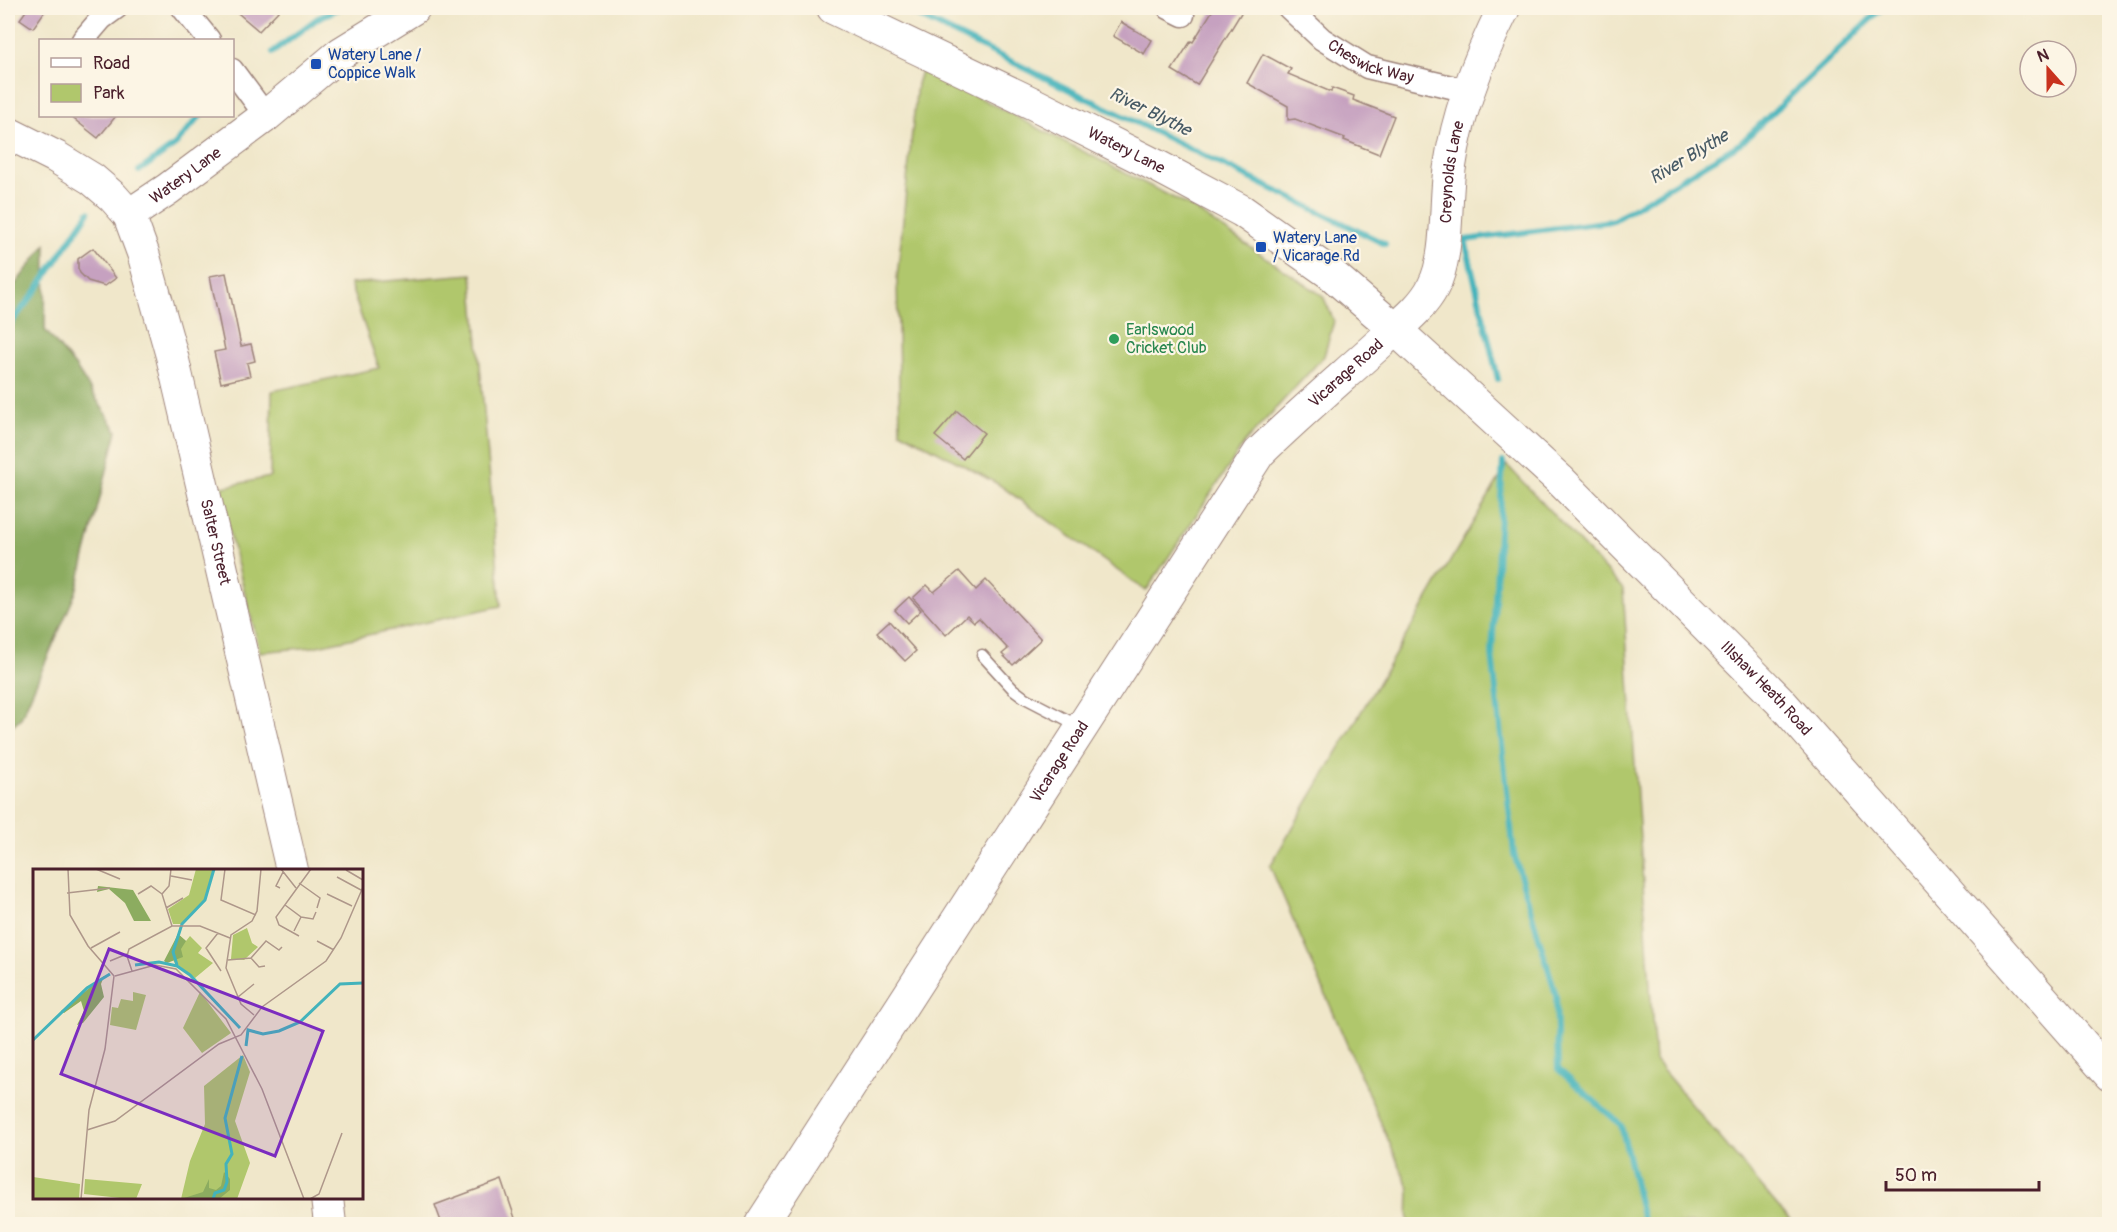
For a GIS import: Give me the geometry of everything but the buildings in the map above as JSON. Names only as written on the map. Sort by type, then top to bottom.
[{"type":"street","points":[[84,39],[101,19],[116,8]]},
{"type":"street","points":[[183,8],[208,39]]},
{"type":"street","name":"Watery Lane","points":[[129,215],[266,116],[341,53],[414,8]]},
{"type":"street","name":"Watery Lane","points":[[833,8],[1034,104],[1242,211],[1330,273],[1395,329]]},
{"type":"street","name":"Cheswick Way","points":[[1289,8],[1322,39],[1367,67],[1468,91]]},
{"type":"street","name":"Creynolds Lane","points":[[1395,329],[1425,302],[1434,285],[1440,264],[1449,168],[1458,125],[1485,45],[1504,8]]},
{"type":"street","points":[[234,73],[266,116]]},
{"type":"street","points":[[8,133],[56,157],[92,179],[129,215]]},
{"type":"street","name":"Salter Street","points":[[129,215],[143,253],[172,356],[292,869]]},
{"type":"street","name":"Vicarage Road","points":[[761,1224],[1259,453],[1305,408],[1395,329]]},
{"type":"street","name":"Illshaw Heath Road","points":[[1395,329],[1560,480],[1780,701],[2109,1075]]},
{"type":"street","points":[[327,1199],[330,1224]]},
{"type":"lane","points":[[982,655],[1013,689],[1025,698],[1082,727]]},
{"type":"green space","name":"Earlswood Cricket Club","points":[[922,68],[1189,206],[1323,296],[1334,321],[1324,356],[1245,442],[1146,591],[998,484],[900,431],[897,278],[917,84]]},
{"type":"green space","points":[[46,244],[45,330],[75,366],[117,431],[76,592],[21,718],[8,729],[8,294]]},
{"type":"green space","points":[[472,274],[501,606],[313,647],[260,652],[218,488],[270,477],[272,391],[379,368],[350,284]]},
{"type":"green space","points":[[1507,465],[1623,589],[1655,1061],[1793,1224],[1408,1224],[1409,1188],[1270,866]]},
{"type":"waterway","points":[[273,52],[318,18],[340,8]]},
{"type":"waterway","name":"River Blythe","points":[[902,8],[1385,244]]},
{"type":"waterway","name":"River Blythe","points":[[1498,379],[1465,240],[1612,221],[1741,143],[1882,8]]},
{"type":"waterway","points":[[139,171],[175,145],[199,117]]},
{"type":"waterway","points":[[8,327],[39,287],[89,212]]},
{"type":"waterway","points":[[1503,462],[1492,654],[1514,854],[1556,995],[1558,1069],[1621,1125],[1644,1224]]},
{"type":"place","name":"Watery Lane / Coppice Walk","points":[[316,64]]},
{"type":"place","name":"Watery Lane / Vicarage Rd","points":[[1261,247]]},
{"type":"place","name":"Earlswood Cricket Club","points":[[1114,339]]}]
